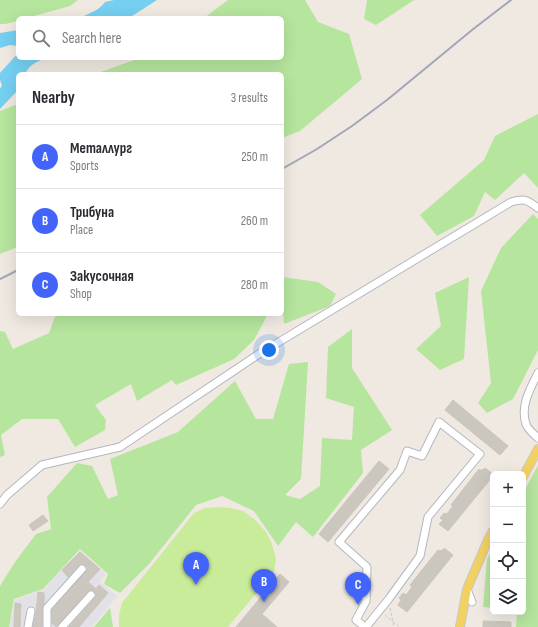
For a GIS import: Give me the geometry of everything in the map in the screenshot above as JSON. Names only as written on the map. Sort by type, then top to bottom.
[{"type":"main road","points":[[526,471],[538,449]]},
{"type":"main road","points":[[460,627],[467,589],[490,536]]},
{"type":"lane","points":[[0,504],[42,465],[120,447],[259,354],[511,202],[520,199],[526,200],[538,208]]},
{"type":"lane","points":[[538,373],[528,393],[525,405],[526,424],[530,431],[538,438]]},
{"type":"lane","points":[[440,422],[480,454],[428,517],[420,556],[388,600],[365,627],[356,620],[366,601],[367,568],[340,542],[400,470],[407,451],[422,456],[440,422]]},
{"type":"lane","points":[[47,627],[47,608],[82,569]]},
{"type":"lane","points":[[467,589],[472,602]]},
{"type":"lane","points":[[62,627],[91,595]]},
{"type":"lane","points":[[28,627],[31,611]]},
{"type":"path","points":[[388,600],[394,627]]},
{"type":"shaded area","points":[[80,550],[106,574],[100,582],[117,596],[92,627],[9,627],[15,600],[45,589]]},
{"type":"green space","points":[[0,0],[78,0],[70,6],[34,16],[16,16],[16,21],[0,24]]},
{"type":"green space","points":[[228,0],[305,0],[318,22],[349,34],[362,79],[300,131],[284,137],[284,72],[101,72],[134,60],[284,60],[284,16],[207,16]]},
{"type":"green space","points":[[367,0],[414,0],[376,25],[364,19]]},
{"type":"green space","points":[[16,105],[16,248],[0,254],[0,111]]},
{"type":"green space","points":[[538,114],[538,188],[524,173],[495,200],[485,192],[474,216],[437,236],[420,215],[484,160],[495,136]]},
{"type":"green space","points":[[533,214],[538,219],[538,350],[513,399],[487,413],[478,403],[491,383],[481,291],[501,248]]},
{"type":"green space","points":[[284,277],[318,282],[336,294],[330,306],[284,324]]},
{"type":"green space","points":[[469,277],[464,359],[440,370],[416,349],[441,326],[435,293]]},
{"type":"green space","points":[[55,316],[267,316],[254,340],[234,359],[176,385],[172,380],[137,401],[131,384],[95,405],[106,420],[105,430],[75,447],[58,419],[22,419],[1,435],[5,455],[0,457],[0,331],[5,332],[13,349],[49,333]]},
{"type":"green space","points":[[352,329],[352,368],[392,430],[361,450],[363,473],[313,537],[296,522],[278,546],[254,511],[222,496],[196,505],[149,564],[120,593],[104,584],[108,574],[80,549],[43,589],[14,599],[9,627],[0,627],[0,586],[15,562],[36,534],[51,529],[47,497],[77,463],[92,466],[108,499],[118,495],[110,459],[178,432],[235,381],[256,419],[273,419],[289,364],[308,362],[301,479],[285,495],[300,499],[320,486],[322,438],[352,440],[354,407],[326,398],[328,347]]},
{"type":"green space","points":[[538,465],[538,627],[516,627],[517,615],[526,615],[526,487]]},
{"type":"green space","points":[[218,507],[243,511],[255,520],[266,532],[272,544],[276,559],[274,572],[228,627],[119,627],[119,615],[122,603],[194,513],[205,508]]},
{"type":"green space","points":[[490,554],[490,608],[483,607],[487,559]]},
{"type":"green space","points":[[110,608],[113,627],[94,627]]},
{"type":"water","points":[[114,0],[157,0],[132,16],[84,16],[97,10],[105,2]]},
{"type":"water","points":[[16,30],[16,46],[10,45],[0,48],[0,33]]},
{"type":"water","points":[[16,55],[16,60],[40,60],[34,63],[26,72],[16,72],[16,92],[0,109],[0,89],[2,85],[0,73]]},
{"type":"building","points":[[453,400],[508,446],[500,455],[445,410]]},
{"type":"building","points":[[379,461],[389,469],[328,542],[319,534]]},
{"type":"building","points":[[485,468],[490,472],[490,480],[448,531],[439,524],[443,520],[440,518],[444,513],[447,514],[453,506],[451,505],[479,469],[481,471],[482,469],[483,470]]},
{"type":"building","points":[[43,515],[48,521],[33,531],[29,525]]},
{"type":"building","points":[[444,548],[453,555],[407,612],[398,605],[401,600],[399,598],[403,593],[406,595],[412,587],[410,585],[438,550],[442,551]]},
{"type":"building","points":[[80,552],[100,569],[88,582],[96,589],[99,585],[108,593],[79,627],[69,627],[95,598],[96,594],[94,591],[88,591],[56,627],[52,623],[52,610],[87,570],[85,565],[80,564],[68,577],[62,570]]},
{"type":"building","points":[[280,574],[289,582],[262,614],[277,627],[236,627]]},
{"type":"building","points":[[38,592],[44,593],[42,627],[33,627],[36,613]]},
{"type":"building","points":[[15,603],[21,604],[20,627],[14,627]]},
{"type":"building","points":[[483,621],[511,622],[511,627],[483,627]]},
{"type":"railway","points":[[284,168],[317,149],[352,126],[387,100],[511,0]]},
{"type":"railway","points":[[0,279],[16,271]]},
{"type":"place","name":"Металлург","points":[[196,585]]},
{"type":"place","name":"Трибуна","points":[[264,602]]},
{"type":"place","name":"Закусочная","points":[[358,605]]}]
